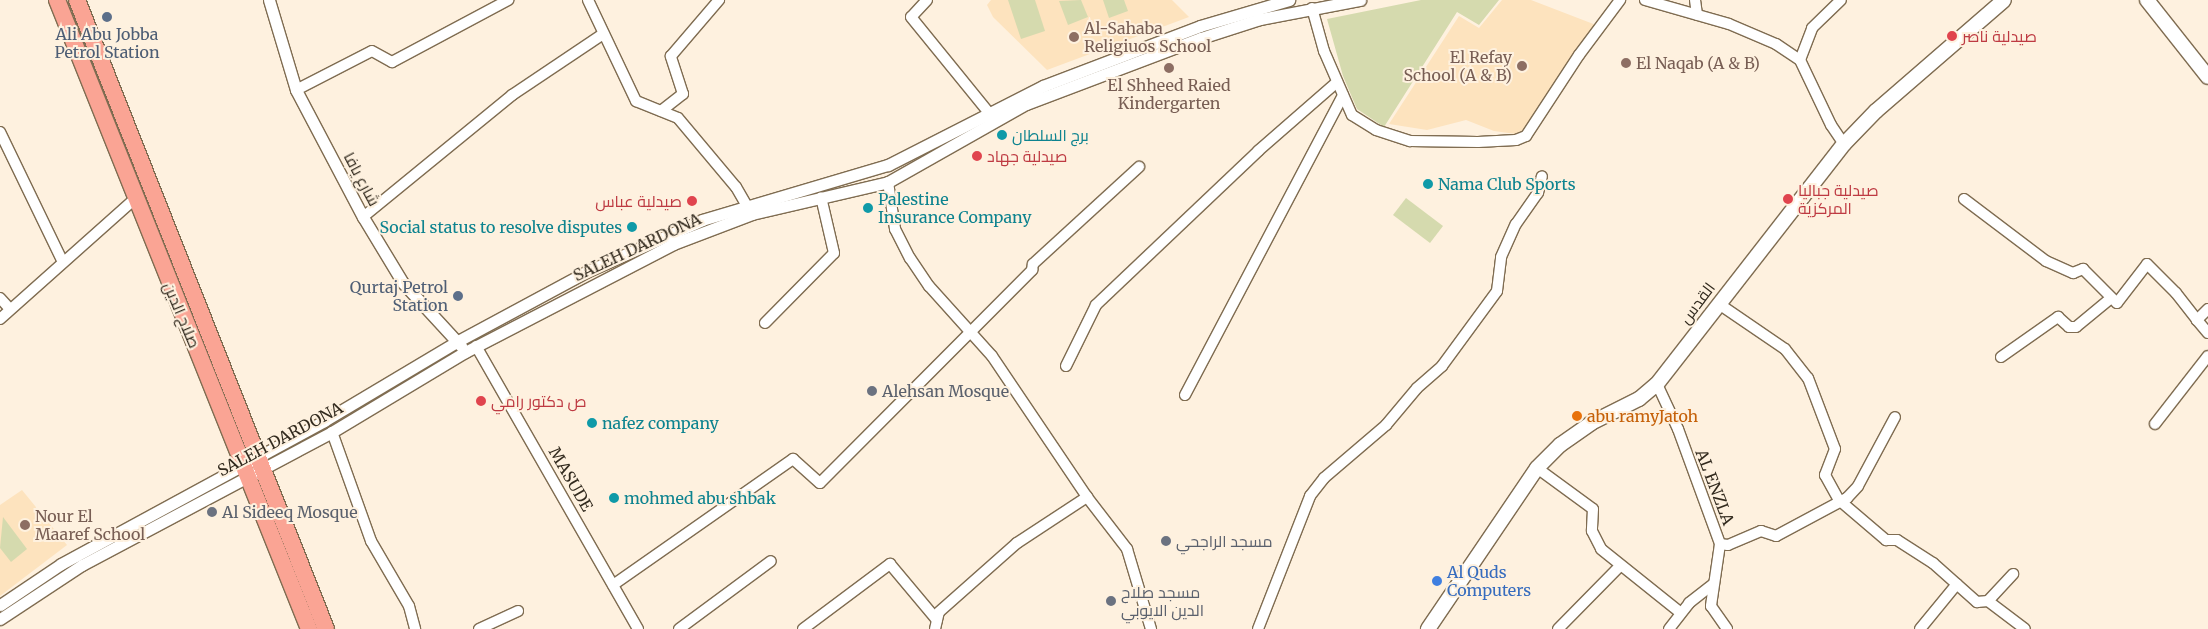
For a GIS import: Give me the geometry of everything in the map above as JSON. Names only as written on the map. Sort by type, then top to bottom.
[{"type":"highway","name":"صلاح الدين","points":[[57,0],[137,197],[172,293],[326,629]]},
{"type":"highway","name":"صلاح الدين","points":[[77,0],[252,466],[308,629]]},
{"type":"main road","name":"القدس","points":[[1428,629],[1537,468],[1560,445],[1591,423],[1638,399],[1657,384],[1844,144],[1876,111],[2004,0]]},
{"type":"main road","points":[[2148,0],[2208,77]]},
{"type":"street","name":"شارع يافا","points":[[269,0],[296,90],[363,217],[403,283],[458,341],[465,352]]},
{"type":"street","points":[[296,90],[372,51],[392,62],[508,0]]},
{"type":"street","points":[[588,0],[636,101],[678,118],[749,209]]},
{"type":"street","points":[[661,111],[683,94],[671,56],[719,0]]},
{"type":"street","points":[[928,0],[911,17],[991,115]]},
{"type":"street","name":"SALEH DARDONA","points":[[0,619],[82,565],[252,466],[458,341],[586,272],[694,224],[749,209],[888,165],[991,115],[1043,86],[1200,26],[1289,0]]},
{"type":"street","name":"SALEH DARDONA","points":[[0,606],[61,564],[252,466],[332,432],[476,346],[673,244],[749,209],[821,197],[888,182],[991,115],[1026,104],[1200,38],[1260,19],[1360,0]]},
{"type":"street","points":[[1312,8],[1324,51],[1352,115],[1376,130],[1410,141],[1523,139],[1620,0]]},
{"type":"street","points":[[1645,0],[1697,15],[1776,44],[1800,60],[1831,125],[1844,144]]},
{"type":"street","points":[[1695,0],[1697,15]]},
{"type":"street","points":[[1800,60],[1812,28],[1841,0]]},
{"type":"street","points":[[363,217],[512,95],[603,34]]},
{"type":"street","points":[[1066,366],[1096,305],[1258,151],[1337,82]]},
{"type":"street","points":[[1185,395],[1343,95]]},
{"type":"street","points":[[0,132],[62,260]]},
{"type":"street","points":[[614,585],[793,459],[820,483],[1032,270],[1033,264],[1139,167]]},
{"type":"street","points":[[1258,629],[1310,496],[1324,478],[1386,425],[1417,388],[1442,366],[1498,291],[1501,257],[1516,224],[1538,193],[1542,176]]},
{"type":"street","points":[[888,182],[895,230],[910,258],[929,286],[971,331],[1032,412],[1087,497],[1127,549],[1151,629]]},
{"type":"street","points":[[0,318],[62,260],[137,197]]},
{"type":"street","points":[[765,323],[834,253],[821,197]]},
{"type":"street","points":[[1964,199],[2046,261],[2073,273],[2083,269],[2117,303],[2147,264],[2176,292],[2208,333]]},
{"type":"street","points":[[0,298],[10,309]]},
{"type":"street","points":[[2001,357],[2058,317],[2069,327],[2076,327],[2111,298]]},
{"type":"street","points":[[1719,304],[1785,349],[1808,378],[1835,449],[1825,475],[1839,500],[1886,540],[1897,540],[1914,551],[1977,602],[1988,601],[2013,574]]},
{"type":"street","points":[[2197,320],[2208,309]]},
{"type":"street","name":"MASUDE","points":[[476,346],[638,629]]},
{"type":"street","points":[[2155,424],[2208,356]]},
{"type":"street","name":"AL ENZLA","points":[[1657,384],[1678,429],[1720,544],[1711,606],[1727,629]]},
{"type":"street","points":[[1720,544],[1728,545],[1762,531],[1776,536],[1839,500],[1847,498],[1858,486],[1894,417]]},
{"type":"street","points":[[332,432],[371,541],[409,606],[415,629]]},
{"type":"street","points":[[1537,468],[1593,509],[1592,531],[1601,549],[1619,567],[1681,613]]},
{"type":"street","points":[[936,624],[939,612],[1017,543],[1087,497]]},
{"type":"street","points":[[679,629],[771,561]]},
{"type":"street","points":[[803,629],[890,564],[936,624]]},
{"type":"street","points":[[1558,629],[1619,567]]},
{"type":"street","points":[[1669,629],[1701,590],[1713,584]]},
{"type":"street","points":[[1920,629],[1956,584]]},
{"type":"street","points":[[1988,601],[2025,629]]},
{"type":"street","points":[[479,629],[518,611]]},
{"type":"shaded area","name":"Al-Sahaba Religiuos School","points":[[991,0],[1172,0],[1189,17],[1047,70],[993,17],[987,5]]},
{"type":"shaded area","points":[[1502,0],[1531,0],[1596,25],[1523,135],[1494,131],[1466,120],[1427,130],[1389,124],[1459,16],[1479,28]]},
{"type":"shaded area","name":"Nour El Maaref School","points":[[22,490],[67,545],[0,596],[0,505]]},
{"type":"green space","points":[[1008,0],[1035,0],[1045,31],[1021,39]]},
{"type":"green space","points":[[1081,0],[1088,17],[1068,25],[1059,1]]},
{"type":"green space","points":[[1103,0],[1124,0],[1128,11],[1109,18]]},
{"type":"green space","points":[[1421,0],[1499,0],[1479,25],[1457,12],[1384,127],[1357,109],[1343,76],[1327,19]]},
{"type":"green space","points":[[1406,198],[1443,226],[1430,243],[1393,215]]},
{"type":"green space","points":[[3,517],[27,549],[11,562],[0,548]]},
{"type":"place","name":"Ali Abu Jobba Petrol Station","points":[[107,17]]},
{"type":"place","name":"صيدلية ناصر","points":[[1952,36]]},
{"type":"place","name":"Al-Sahaba Religiuos School","points":[[1074,37]]},
{"type":"place","name":"El Naqab (A & B)","points":[[1626,63]]},
{"type":"place","name":"El Refay School (A & B)","points":[[1522,66]]},
{"type":"place","name":"El Shheed Raied Kindergarten","points":[[1169,68]]},
{"type":"place","name":"برج السلطان","points":[[1002,135]]},
{"type":"place","name":"صيدلية جهاد","points":[[977,156]]},
{"type":"place","name":"Nama Club Sports","points":[[1428,184]]},
{"type":"place","name":"صيدلية جباليا المركزية","points":[[1788,199]]},
{"type":"place","name":"صيدلية عباس","points":[[692,201]]},
{"type":"place","name":"Palestine Insurance Company","points":[[868,208]]},
{"type":"place","name":"Social status to resolve disputes","points":[[632,227]]},
{"type":"place","name":"Qurtaj Petrol Station","points":[[458,296]]},
{"type":"place","name":"Alehsan Mosque","points":[[872,391]]},
{"type":"place","name":"ص دكتور رامي","points":[[481,401]]},
{"type":"place","name":"abu ramyJatoh","points":[[1577,416]]},
{"type":"place","name":"nafez company","points":[[592,423]]},
{"type":"place","name":"mohmed abu shbak","points":[[614,498]]},
{"type":"place","name":"Al Sideeq Mosque","points":[[212,512]]},
{"type":"place","name":"Nour El Maaref School","points":[[25,525]]},
{"type":"place","name":"مسجد الراجحي","points":[[1166,541]]},
{"type":"place","name":"Al Quds Computers","points":[[1437,581]]},
{"type":"place","name":"مسجد صلاح الدين الايوبي","points":[[1111,601]]}]
